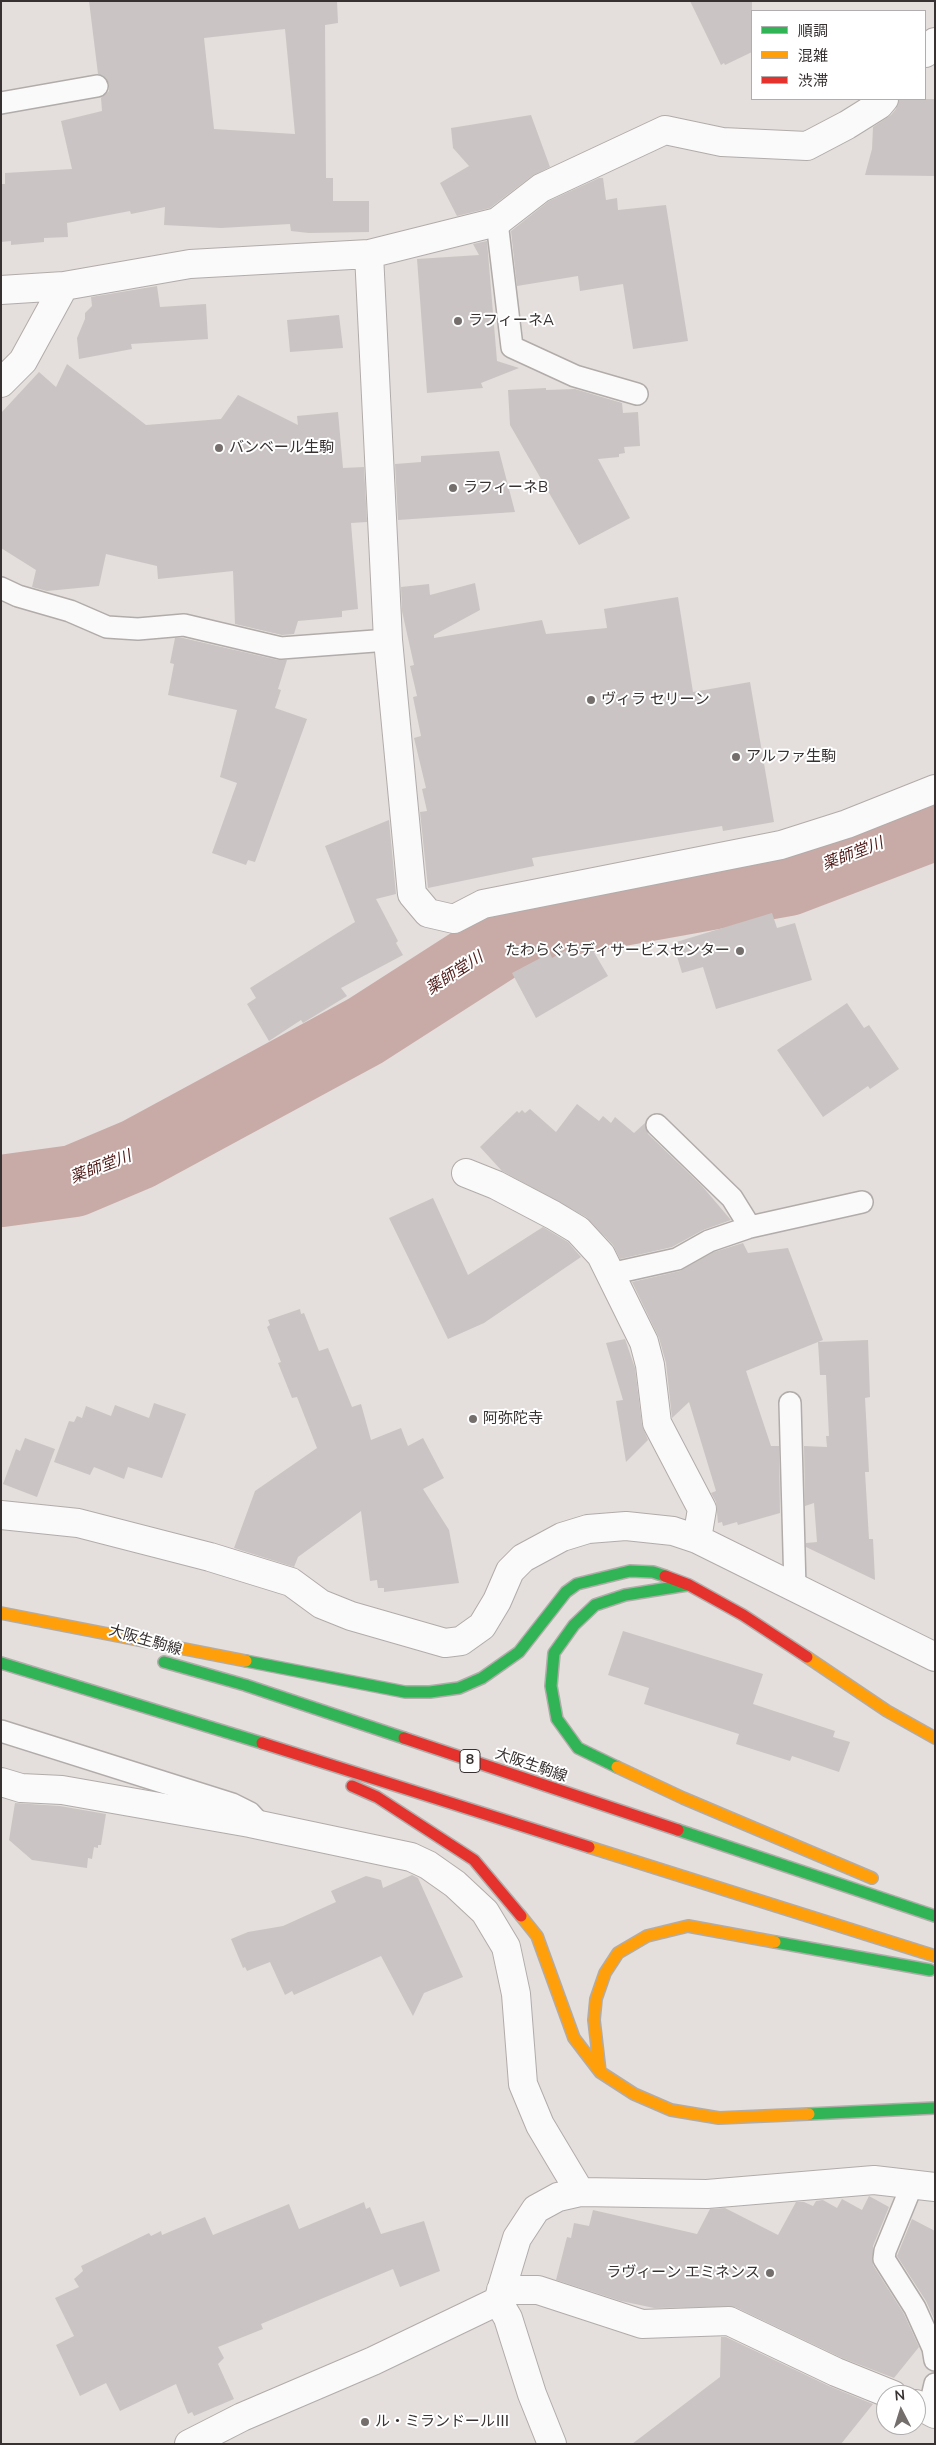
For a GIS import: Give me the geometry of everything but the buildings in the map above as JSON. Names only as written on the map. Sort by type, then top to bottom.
[{"type":"main road","points":[[1,1614],[405,1692],[422,1692],[459,1688],[482,1678],[497,1668],[519,1652],[566,1592],[577,1584],[630,1571],[653,1572],[688,1585],[743,1615],[887,1711],[935,1738]]},
{"type":"main road","points":[[688,1585],[625,1595],[594,1605],[574,1625],[554,1653],[551,1686],[557,1719],[578,1748],[683,1798],[881,1882]]},
{"type":"main road","name":"大阪生駒線","points":[[1,1614],[114,1647]]},
{"type":"main road","name":"大阪生駒線","points":[[152,1658],[245,1685],[935,1916]]},
{"type":"main road","points":[[1,1663],[935,1956]]},
{"type":"main road","points":[[229,1733],[377,1797],[474,1860],[537,1936],[574,2038],[600,2072],[634,2094],[671,2110],[719,2118],[935,2108]]},
{"type":"main road","points":[[917,1898],[935,1905]]},
{"type":"main road","points":[[600,2072],[594,2020],[596,1999],[604,1973],[618,1953],[647,1936],[688,1926],[935,1971]]},
{"type":"street","points":[[926,52],[935,42]]},
{"type":"street","points":[[1,290],[64,286],[190,264],[369,254],[497,222],[541,188],[665,130],[722,142],[808,146],[847,125],[879,105],[883,100]]},
{"type":"street","points":[[369,254],[388,640],[412,894],[428,913],[454,919],[483,904],[780,845],[847,824],[935,789]]},
{"type":"street","points":[[1,383],[23,361],[64,286]]},
{"type":"street","points":[[466,1173],[523,1198],[578,1230],[601,1255],[644,1342],[650,1365],[657,1424],[702,1509],[697,1539]]},
{"type":"street","points":[[1,1515],[78,1523],[210,1557],[291,1582],[321,1604],[351,1616],[445,1643],[461,1641],[482,1626],[497,1600],[510,1571],[523,1558],[562,1537],[588,1529],[626,1526],[673,1531],[697,1539],[935,1657]]},
{"type":"street","points":[[1,1782],[21,1788],[62,1790],[263,1826],[411,1857],[428,1865],[456,1884],[484,1912],[506,1947],[516,1994],[523,2084],[540,2124],[580,2192]]},
{"type":"street","points":[[552,2444],[532,2394],[500,2296],[517,2238],[536,2209],[558,2197],[580,2192],[707,2194],[874,2180],[923,2186]]},
{"type":"street","points":[[189,2444],[242,2417],[372,2360],[500,2296],[538,2290],[642,2324],[728,2321],[836,2372],[876,2388]]},
{"type":"lane","points":[[1,103],[96,86]]},
{"type":"lane","points":[[497,222],[512,347],[575,376],[638,394]]},
{"type":"lane","points":[[1,588],[18,596],[70,611],[107,627],[138,629],[184,625],[281,648],[388,640]]},
{"type":"lane","points":[[657,1125],[732,1198],[750,1227]]},
{"type":"lane","points":[[610,1274],[677,1259],[709,1241],[750,1227],[862,1202]]},
{"type":"lane","points":[[790,1403],[795,1588]]},
{"type":"lane","points":[[1,1731],[232,1804],[250,1813],[263,1826]]},
{"type":"lane","points":[[923,2186],[885,2251],[884,2259],[915,2308],[933,2348],[935,2360]]},
{"type":"waterway","name":"薬師堂川","points":[[1,1191],[74,1181],[138,1154],[365,1031],[527,927],[788,880],[935,824]]},
{"type":"traffic: fast","points":[[246,1661],[405,1692],[430,1692],[459,1688],[482,1678],[519,1652],[566,1592],[577,1584],[630,1571],[653,1572],[665,1576]]},
{"type":"traffic: fast","points":[[617,1767],[578,1748],[557,1719],[551,1686],[554,1653],[574,1625],[595,1605],[625,1595],[687,1585]]},
{"type":"traffic: fast","points":[[164,1662],[245,1685],[404,1738]]},
{"type":"traffic: fast","points":[[1,1663],[262,1743]]},
{"type":"traffic: fast","points":[[678,1830],[935,1916]]},
{"type":"traffic: fast","points":[[775,1942],[930,1970]]},
{"type":"traffic: fast","points":[[809,2114],[935,2108]]},
{"type":"traffic: slow","points":[[1,1613],[246,1661]]},
{"type":"traffic: slow","points":[[807,1657],[887,1711],[935,1738]]},
{"type":"traffic: slow","points":[[617,1767],[683,1798],[872,1878]]},
{"type":"traffic: slow","points":[[589,1847],[935,1956]]},
{"type":"traffic: slow","points":[[521,1916],[537,1936],[574,2038],[600,2072],[634,2094],[671,2110],[719,2118],[809,2114]]},
{"type":"traffic: slow","points":[[600,2072],[594,2020],[596,1999],[605,1973],[618,1953],[647,1936],[688,1926],[775,1942]]},
{"type":"traffic: jam","points":[[665,1576],[689,1585],[743,1615],[807,1657]]},
{"type":"traffic: jam","points":[[404,1738],[678,1830]]},
{"type":"traffic: jam","points":[[262,1743],[589,1847]]},
{"type":"traffic: jam","points":[[352,1786],[377,1797],[474,1860],[521,1916]]},
{"type":"place","name":"ラフィーネA","points":[[458,321]]},
{"type":"place","name":"バンベール生駒","points":[[219,448]]},
{"type":"place","name":"ラフィーネB","points":[[453,488]]},
{"type":"place","name":"ヴィラ セリーン","points":[[591,700]]},
{"type":"place","name":"アルファ生駒","points":[[736,757]]},
{"type":"place","name":"たわらぐちディサービスセンター","points":[[740,951]]},
{"type":"place","name":"阿弥陀寺","points":[[473,1419]]},
{"type":"place","name":"ラヴィーン エミネンス","points":[[770,2273]]},
{"type":"place","name":"ル・ミランドールⅢ","points":[[365,2422]]}]
